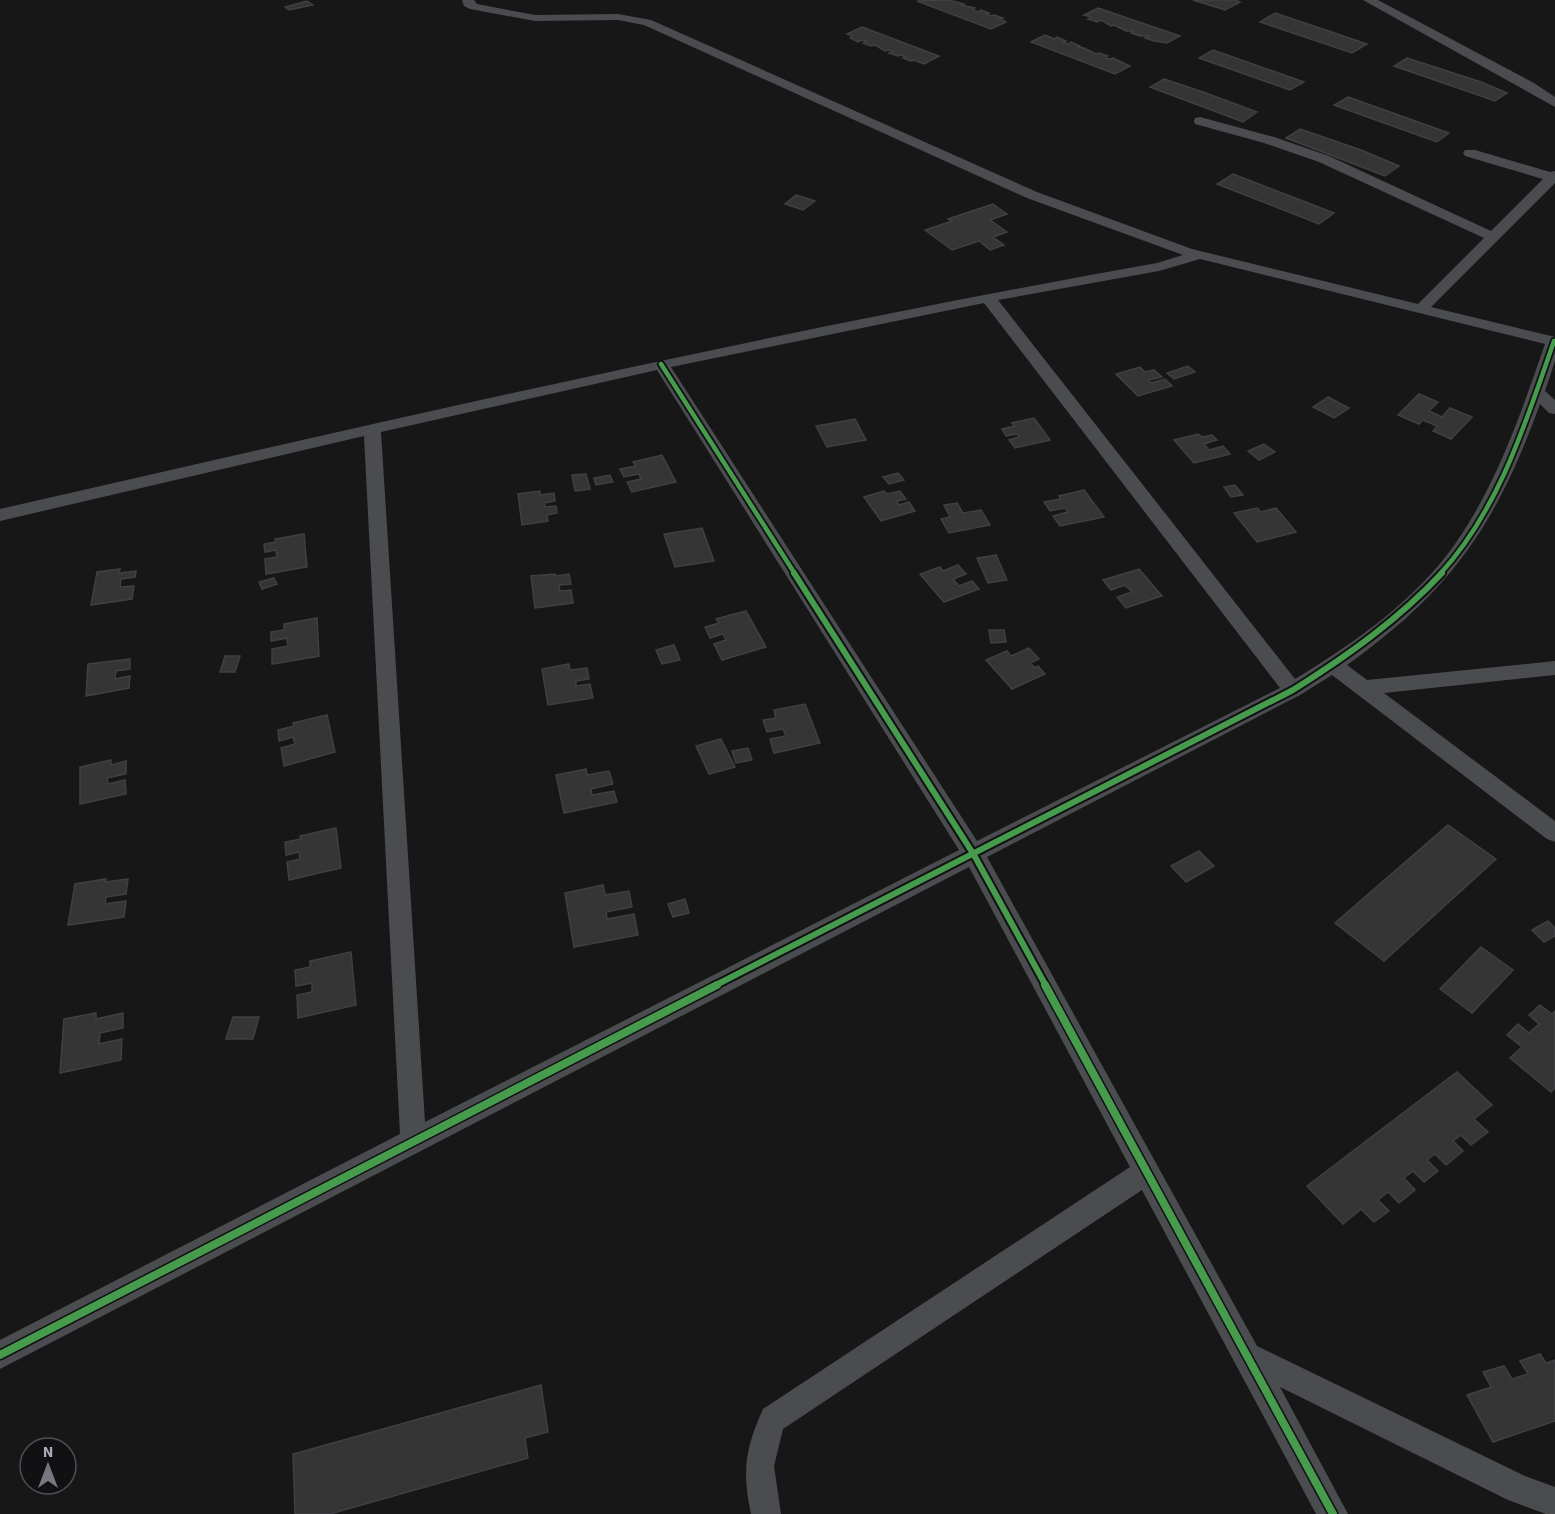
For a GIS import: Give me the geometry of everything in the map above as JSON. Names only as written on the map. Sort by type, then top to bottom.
[{"type":"street","points":[[0,1355],[1293,690],[1333,665],[1407,608],[1460,550],[1479,520],[1520,436],[1554,341],[1199,255],[1032,195],[647,22],[607,16],[534,18],[474,7],[468,4],[468,0]]},
{"type":"street","points":[[1370,0],[1530,86],[1555,103]]},
{"type":"street","points":[[1200,121],[1269,140],[1324,159],[1493,237]]},
{"type":"street","points":[[1421,309],[1554,176],[1470,153]]},
{"type":"street","points":[[0,515],[661,364],[889,315],[1159,267],[1199,255]]},
{"type":"street","points":[[987,297],[1293,690]]},
{"type":"street","points":[[661,364],[974,855],[1333,1514]]},
{"type":"street","points":[[1536,392],[1555,409]]},
{"type":"street","points":[[372,429],[413,1141]]},
{"type":"street","points":[[1333,665],[1555,833]]},
{"type":"street","points":[[1363,688],[1555,668]]},
{"type":"street","points":[[766,1514],[758,1478],[762,1444],[773,1419],[1146,1172]]},
{"type":"street","points":[[1248,1357],[1518,1489],[1555,1502]]},
{"type":"building","points":[[949,0],[975,8],[973,10],[978,12],[981,10],[991,16],[1003,18],[1000,19],[1006,22],[991,29],[917,1]]},
{"type":"building","points":[[1193,0],[1235,0],[1240,2],[1225,10]]},
{"type":"building","points":[[307,1],[313,5],[289,10],[285,7]]},
{"type":"building","points":[[1098,8],[1180,36],[1167,43],[1154,41],[1145,38],[1148,36],[1131,33],[1133,31],[1111,26],[1101,20],[1097,22],[1084,15]]},
{"type":"building","points":[[1275,13],[1367,44],[1352,53],[1260,22]]},
{"type":"building","points":[[862,27],[939,56],[924,64],[911,61],[901,55],[889,53],[893,51],[885,51],[875,45],[863,43],[866,41],[858,42],[850,38],[853,36],[847,34]]},
{"type":"building","points":[[1045,35],[1054,39],[1057,37],[1068,44],[1071,42],[1080,46],[1077,47],[1108,56],[1105,58],[1113,58],[1130,66],[1115,74],[1031,42]]},
{"type":"building","points":[[1213,50],[1304,82],[1290,90],[1199,58]]},
{"type":"building","points":[[1407,58],[1507,93],[1495,101],[1394,66]]},
{"type":"building","points":[[1164,79],[1257,112],[1243,122],[1150,87]]},
{"type":"building","points":[[1348,97],[1449,133],[1437,142],[1334,105]]},
{"type":"building","points":[[1300,129],[1399,166],[1385,176],[1286,138]]},
{"type":"building","points":[[1233,174],[1334,213],[1319,224],[1217,184]]},
{"type":"building","points":[[796,195],[815,201],[803,210],[785,204]]},
{"type":"building","points":[[993,204],[1007,214],[990,220],[1007,232],[993,237],[1004,245],[990,250],[979,241],[952,250],[925,230],[952,221],[948,219]]},
{"type":"building","points":[[1188,366],[1195,372],[1174,379],[1167,373]]},
{"type":"building","points":[[1140,367],[1145,372],[1154,370],[1162,377],[1148,380],[1151,383],[1165,379],[1172,386],[1138,396],[1116,374]]},
{"type":"building","points":[[1419,394],[1438,402],[1429,411],[1442,417],[1450,408],[1472,417],[1451,439],[1433,431],[1437,426],[1423,420],[1419,424],[1398,415]]},
{"type":"building","points":[[1328,397],[1349,408],[1334,418],[1313,407]]},
{"type":"building","points":[[1034,418],[1050,440],[1015,448],[1009,440],[1019,437],[1017,434],[1006,436],[1002,429],[1015,426],[1012,423]]},
{"type":"building","points":[[855,419],[866,440],[827,447],[816,426]]},
{"type":"building","points":[[1198,434],[1202,437],[1212,435],[1217,440],[1204,444],[1209,450],[1223,446],[1230,454],[1194,463],[1174,440]]},
{"type":"building","points":[[1264,444],[1275,452],[1259,460],[1248,451]]},
{"type":"building","points":[[662,455],[676,482],[632,492],[627,482],[641,479],[639,474],[624,477],[620,469],[636,466],[633,462]]},
{"type":"building","points":[[898,473],[904,480],[889,484],[883,477]]},
{"type":"building","points":[[586,474],[590,489],[575,491],[572,475]]},
{"type":"building","points":[[610,475],[613,482],[596,485],[594,478]]},
{"type":"building","points":[[1235,485],[1243,495],[1231,497],[1224,487]]},
{"type":"building","points":[[1084,490],[1104,517],[1060,526],[1053,516],[1068,512],[1065,508],[1050,511],[1044,502],[1061,499],[1059,496]]},
{"type":"building","points":[[540,491],[540,495],[554,493],[555,501],[544,503],[545,507],[556,506],[557,513],[547,515],[548,521],[522,525],[518,494]]},
{"type":"building","points":[[884,491],[887,494],[900,491],[906,499],[897,501],[899,505],[909,502],[915,511],[881,521],[864,497]]},
{"type":"building","points":[[957,503],[963,513],[981,510],[990,525],[949,533],[941,519],[950,517],[944,505]]},
{"type":"building","points":[[1257,508],[1261,512],[1276,508],[1296,532],[1257,542],[1234,513]]},
{"type":"building","points":[[702,528],[714,561],[675,567],[664,534]]},
{"type":"building","points":[[304,534],[307,567],[266,574],[265,559],[277,557],[276,550],[265,552],[264,544],[276,542],[275,539]]},
{"type":"building","points":[[996,555],[1007,580],[988,583],[977,558]]},
{"type":"building","points":[[958,565],[966,574],[953,579],[959,586],[972,581],[979,589],[944,602],[920,574],[940,567],[943,571]]},
{"type":"building","points":[[120,569],[119,573],[136,571],[135,577],[121,579],[120,587],[134,586],[132,599],[91,605],[97,572]]},
{"type":"building","points":[[1139,569],[1162,596],[1126,608],[1117,597],[1132,592],[1125,585],[1111,590],[1103,580]]},
{"type":"building","points":[[555,574],[555,576],[569,574],[571,584],[559,585],[560,591],[571,590],[573,603],[535,608],[531,576]]},
{"type":"building","points":[[274,578],[277,584],[262,589],[259,582]]},
{"type":"building","points":[[746,611],[766,647],[722,660],[714,644],[726,640],[723,634],[710,638],[705,627],[719,623],[716,619]]},
{"type":"building","points":[[317,618],[319,656],[272,664],[272,649],[288,646],[287,638],[271,641],[271,632],[284,630],[284,624]]},
{"type":"building","points":[[989,630],[1004,630],[1006,642],[991,643]]},
{"type":"building","points":[[674,645],[680,660],[662,664],[656,650]]},
{"type":"building","points":[[1029,648],[1039,659],[1030,663],[1035,668],[1038,666],[1045,674],[1012,689],[986,660],[1007,651],[1011,656]]},
{"type":"building","points":[[225,656],[240,656],[235,672],[220,672]]},
{"type":"building","points":[[130,659],[130,669],[116,671],[115,679],[130,676],[129,688],[86,696],[88,664]]},
{"type":"building","points":[[569,664],[570,670],[587,668],[589,679],[576,681],[576,686],[590,684],[593,698],[548,705],[542,669]]},
{"type":"building","points":[[805,704],[820,743],[774,753],[770,739],[786,736],[783,729],[767,732],[763,720],[776,718],[774,710]]},
{"type":"building","points":[[327,715],[335,752],[284,766],[281,748],[295,744],[293,737],[279,741],[278,730],[294,726],[293,723]]},
{"type":"building","points":[[721,739],[735,767],[709,774],[696,746]]},
{"type":"building","points":[[748,748],[752,760],[736,763],[732,751]]},
{"type":"building","points":[[111,760],[111,765],[126,761],[126,774],[107,778],[108,784],[125,780],[126,794],[80,804],[80,767]]},
{"type":"building","points":[[586,769],[587,775],[609,771],[613,784],[591,789],[592,795],[614,791],[617,802],[564,813],[556,775]]},
{"type":"building","points":[[1448,825],[1496,859],[1384,961],[1335,923]]},
{"type":"building","points":[[336,828],[341,868],[289,880],[287,862],[300,859],[299,852],[286,855],[285,842],[301,839],[300,836]]},
{"type":"building","points":[[1199,851],[1214,866],[1186,882],[1171,866]]},
{"type":"building","points":[[106,879],[106,882],[128,879],[126,894],[106,897],[105,904],[126,901],[124,917],[68,925],[75,884]]},
{"type":"building","points":[[603,885],[605,895],[629,891],[632,907],[606,912],[607,919],[634,914],[638,935],[574,947],[565,893]]},
{"type":"building","points":[[685,899],[689,913],[673,917],[668,904]]},
{"type":"building","points":[[1548,921],[1555,928],[1555,936],[1544,942],[1532,930]]},
{"type":"building","points":[[1481,947],[1513,970],[1472,1013],[1440,989]]},
{"type":"building","points":[[351,952],[356,1005],[298,1018],[297,995],[312,992],[312,983],[296,986],[295,970],[310,967],[310,961]]},
{"type":"building","points":[[1540,1005],[1552,1014],[1555,1011],[1555,1088],[1551,1092],[1510,1058],[1522,1047],[1507,1035],[1518,1024],[1529,1033],[1539,1024],[1529,1015]]},
{"type":"building","points":[[96,1013],[96,1019],[123,1013],[123,1028],[100,1033],[99,1044],[122,1039],[121,1060],[60,1073],[64,1019]]},
{"type":"building","points":[[233,1017],[259,1017],[253,1039],[226,1039]]},
{"type":"building","points":[[1457,1072],[1492,1105],[1474,1119],[1488,1132],[1471,1145],[1461,1135],[1453,1141],[1463,1151],[1446,1165],[1435,1154],[1427,1160],[1438,1171],[1424,1182],[1413,1171],[1404,1178],[1415,1190],[1399,1203],[1388,1192],[1378,1200],[1389,1211],[1374,1222],[1361,1209],[1343,1224],[1307,1186]]},
{"type":"building","points":[[1540,1354],[1546,1363],[1555,1360],[1555,1421],[1493,1442],[1467,1395],[1491,1387],[1483,1372],[1504,1366],[1512,1379],[1528,1374],[1520,1361]]},
{"type":"building","points":[[541,1385],[548,1432],[525,1438],[528,1458],[330,1514],[295,1514],[293,1454]]},
{"type":"cycle path","points":[[0,1355],[1293,690],[1339,661],[1404,610],[1443,571],[1460,550],[1476,526],[1503,475],[1554,341]]},
{"type":"cycle path","points":[[661,364],[974,855],[1333,1514]]}]
